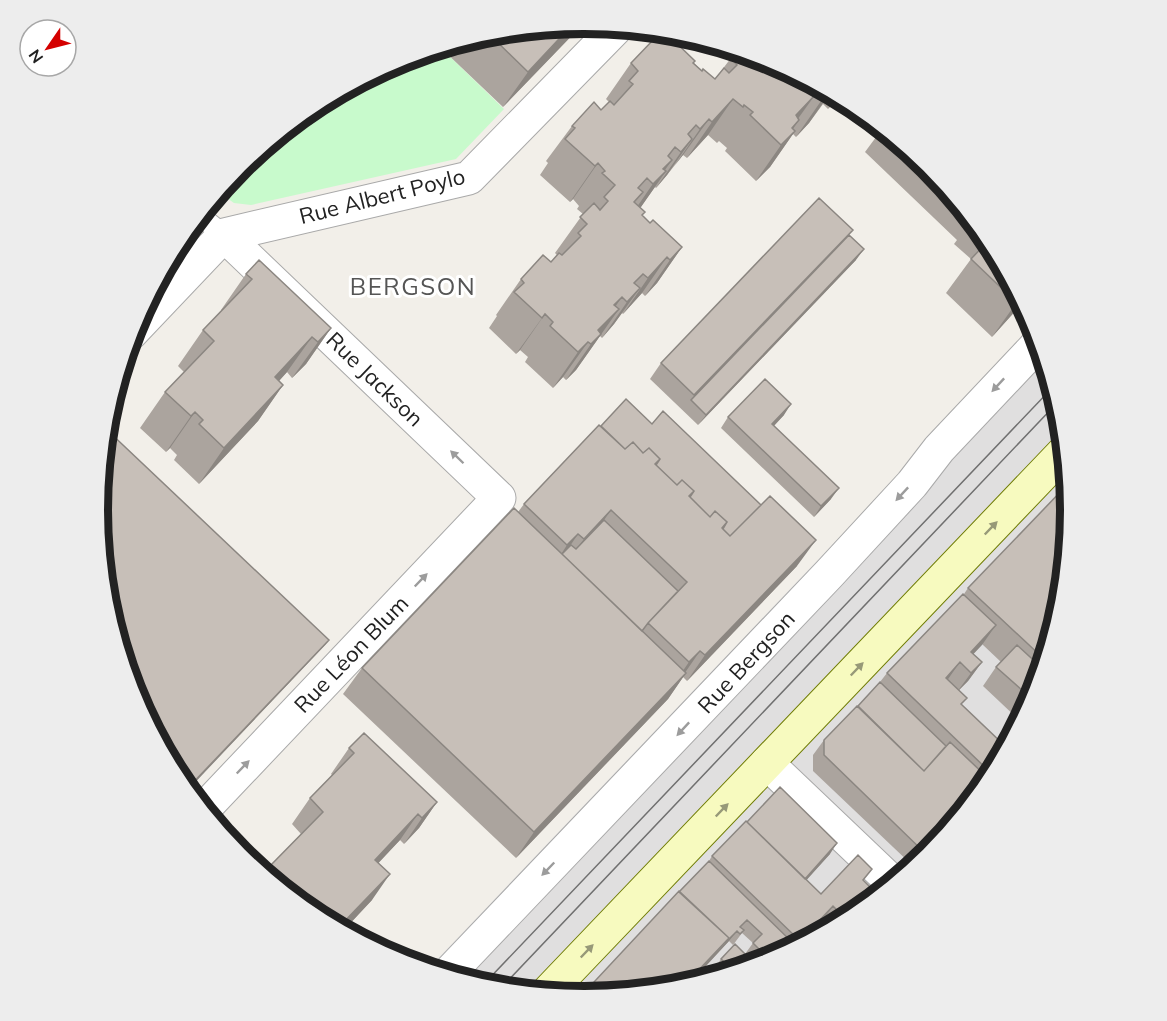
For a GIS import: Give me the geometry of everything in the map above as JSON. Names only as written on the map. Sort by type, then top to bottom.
[{"type":"main road","points":[[555,985],[1056,460]]},
{"type":"street","name":"Rue Albert Poylo","points":[[212,225],[469,178],[609,36]]},
{"type":"street","points":[[160,295],[212,225]]},
{"type":"street","name":"Rue Jackson","points":[[212,225],[499,498]]},
{"type":"street","name":"Rue Bergson","points":[[454,968],[829,574],[912,484],[939,449],[1032,351]]},
{"type":"street","name":"Rue Léon Blum","points":[[209,804],[499,498]]},
{"type":"street","points":[[766,763],[886,877]]},
{"type":"shaded area","points":[[1028,340],[1043,387],[1050,418],[1058,479],[1060,510],[1058,542],[1050,603],[1034,664],[1023,693],[996,748],[961,800],[920,847],[873,888],[822,923],[766,950],[707,970],[646,982],[584,986],[521,982],[460,970],[434,962]]},
{"type":"green space","points":[[448,55],[504,109],[456,159],[251,205],[234,203],[226,197],[247,174],[294,133],[345,98],[430,60]]},
{"type":"building","points":[[562,35],[528,72],[498,43]]},
{"type":"building","points":[[653,40],[678,44],[695,61],[693,63],[715,79],[724,68],[729,73],[737,65],[731,58],[766,71],[823,99],[821,101],[815,95],[796,115],[799,120],[792,128],[795,131],[781,145],[750,115],[753,112],[733,99],[712,122],[709,119],[700,129],[696,125],[688,134],[692,139],[681,152],[675,147],[668,156],[672,160],[663,169],[666,171],[653,184],[647,178],[638,188],[643,192],[634,202],[645,212],[642,215],[650,223],[653,220],[682,247],[670,260],[667,257],[648,278],[643,274],[634,283],[640,288],[627,302],[622,297],[614,305],[619,309],[598,330],[601,334],[578,352],[550,326],[553,322],[545,314],[542,318],[514,292],[524,283],[521,279],[543,255],[551,262],[559,253],[562,255],[581,236],[578,233],[587,224],[580,217],[594,203],[600,210],[608,201],[604,197],[615,185],[602,173],[605,171],[598,163],[595,166],[565,139],[575,128],[572,126],[594,102],[601,110],[610,101],[614,105],[633,84],[629,81],[638,71],[631,63]]},
{"type":"building","points":[[819,198],[853,230],[694,395],[661,363]]},
{"type":"building","points":[[849,235],[864,249],[706,415],[691,400]]},
{"type":"building","points":[[981,249],[1006,293],[971,259]]},
{"type":"building","points":[[259,260],[331,328],[318,342],[312,337],[275,377],[283,385],[224,448],[199,424],[203,420],[195,412],[191,416],[165,392],[214,341],[203,330],[252,279],[246,274]]},
{"type":"building","points":[[765,379],[791,404],[772,424],[839,488],[821,506],[728,417]]},
{"type":"building","points":[[626,399],[652,424],[663,411],[761,505],[730,536],[723,529],[727,522],[715,511],[710,517],[690,497],[694,491],[682,480],[677,485],[656,465],[660,459],[649,448],[643,453],[633,442],[625,449],[601,426]]},
{"type":"building","points":[[599,425],[625,449],[633,442],[643,453],[649,448],[660,459],[655,464],[677,485],[682,480],[694,491],[689,496],[710,517],[715,511],[727,522],[722,528],[730,536],[770,496],[816,540],[705,655],[700,651],[689,662],[648,623],[687,582],[611,510],[584,539],[578,534],[567,545],[524,504]]},
{"type":"building","points":[[114,436],[329,640],[193,782],[157,721],[133,664],[124,634],[112,573],[107,510]]},
{"type":"building","points":[[1059,493],[1060,510],[1055,573],[1037,653],[968,588]]},
{"type":"building","points":[[514,508],[686,673],[534,832],[362,668]]},
{"type":"building","points":[[604,520],[678,591],[642,631],[562,554],[571,545],[576,549]]},
{"type":"building","points":[[963,594],[996,625],[971,652],[982,662],[971,673],[960,662],[946,678],[967,698],[961,704],[1000,741],[984,767],[887,673]]},
{"type":"building","points":[[1017,645],[1035,661],[1024,692],[996,667]]},
{"type":"building","points":[[880,682],[946,746],[924,771],[858,706]]},
{"type":"building","points":[[857,706],[924,771],[950,742],[981,772],[961,800],[919,848],[824,755],[824,740]]},
{"type":"building","points":[[364,733],[437,802],[422,818],[418,814],[375,860],[390,874],[344,922],[294,888],[269,867],[323,812],[310,798],[354,753],[349,748]]},
{"type":"building","points":[[780,787],[837,843],[805,879],[747,822]]},
{"type":"building","points":[[746,821],[821,894],[858,855],[872,869],[863,880],[872,889],[839,912],[833,906],[812,928],[795,936],[712,856]]},
{"type":"building","points":[[709,861],[789,939],[762,952],[753,943],[762,934],[747,920],[740,927],[744,930],[740,934],[737,931],[725,943],[729,938],[679,892]]},
{"type":"building","points":[[679,891],[729,938],[696,972],[646,982],[590,986]]},
{"type":"building","points":[[735,944],[748,957],[727,964],[721,959]]},
{"type":"tram line","points":[[491,977],[1045,395]]},
{"type":"tram line","points":[[509,980],[1049,412]]},
{"type":"district","name":"BERGSON","points":[[413,287]]}]
